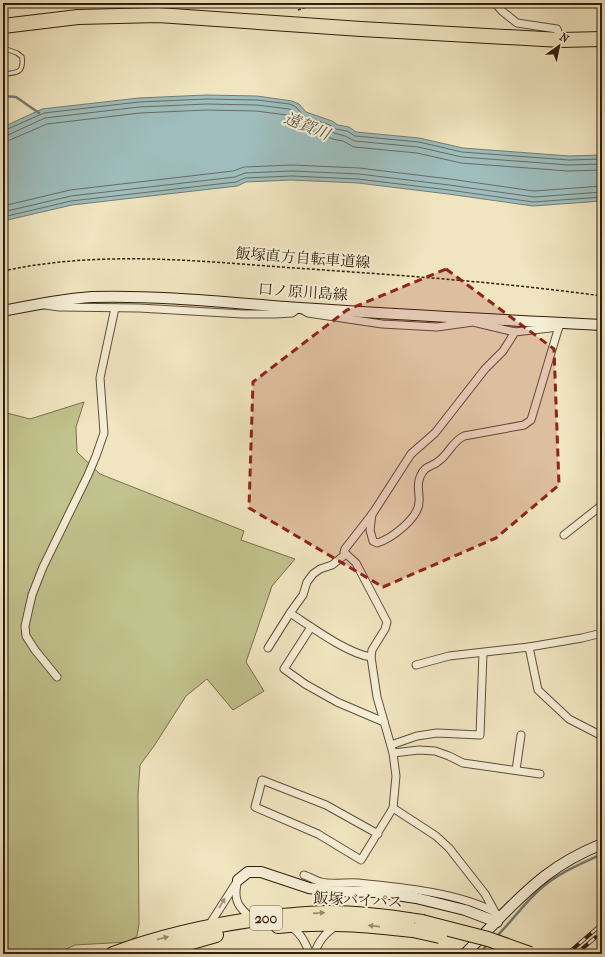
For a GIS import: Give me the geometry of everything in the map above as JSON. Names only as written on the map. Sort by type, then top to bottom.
[{"type":"highway","points":[[3,26],[78,17],[158,15],[561,40],[602,39]]},
{"type":"highway","name":"飯塚バイパス","points":[[113,954],[138,945],[208,927],[252,919],[327,913],[367,914],[418,926],[488,939],[530,954]]},
{"type":"highway","name":"200","points":[[150,954],[211,936],[252,929],[289,925],[338,924],[418,926],[502,954]]},
{"type":"main road","name":"口ノ原川島線","points":[[3,311],[55,301],[119,297],[171,299],[559,325],[602,325]]},
{"type":"main road","points":[[466,954],[498,918],[546,875],[568,860],[602,844]]},
{"type":"main road","points":[[238,880],[248,872],[261,872],[309,888],[330,891],[377,892],[416,898],[498,918]]},
{"type":"street","points":[[495,3],[502,11],[517,23],[557,29],[561,40]]},
{"type":"street","points":[[36,304],[59,307],[140,308],[243,314],[275,314],[292,312],[299,308]]},
{"type":"street","points":[[57,677],[35,650],[26,636],[25,626],[32,595],[37,581],[88,475],[104,433],[100,378],[115,308]]},
{"type":"street","points":[[373,513],[370,530],[373,541],[377,543],[399,530],[417,512],[419,502],[418,482],[420,476],[428,466],[440,460],[458,439],[464,436],[524,425],[531,420],[559,325],[515,332],[473,320]]},
{"type":"street","points":[[378,834],[326,805],[262,780],[255,807],[318,834],[361,860],[378,834],[394,808],[396,776],[392,749],[377,697],[370,657],[372,650],[386,630],[387,622],[356,563],[344,552],[373,513],[411,454],[435,433],[485,369],[502,351],[515,332]]},
{"type":"street","points":[[564,535],[602,505]]},
{"type":"street","points":[[268,648],[303,595],[307,582],[313,574],[320,569],[332,565],[346,554]]},
{"type":"street","points":[[290,614],[360,655],[370,657]]},
{"type":"street","points":[[311,627],[284,669],[305,684],[338,702],[384,722]]},
{"type":"street","points":[[416,665],[449,656],[529,647],[602,633]]},
{"type":"street","points":[[529,647],[538,690],[569,719],[602,736]]},
{"type":"street","points":[[392,749],[417,736],[437,733],[480,735],[482,653]]},
{"type":"street","points":[[516,770],[521,734]]},
{"type":"street","points":[[392,749],[435,752],[449,756],[463,763],[540,774]]},
{"type":"street","points":[[394,808],[436,836],[449,848],[485,894],[498,918]]},
{"type":"street","points":[[304,875],[322,882],[357,883],[423,891],[472,902],[486,907],[498,918]]},
{"type":"street","points":[[238,880],[235,894],[237,903],[252,919]]},
{"type":"street","points":[[208,927],[238,880]]},
{"type":"street","points":[[314,954],[320,940],[326,932],[338,924]]},
{"type":"street","points":[[289,925],[301,935],[310,954]]},
{"type":"lane","points":[[3,48],[18,53],[22,57],[23,64],[22,69],[16,73],[3,74]]},
{"type":"path","points":[[3,5],[23,3]]},
{"type":"path","points":[[298,10],[318,3]]},
{"type":"path","name":"飯塚直方自転車道線","points":[[3,271],[66,261],[156,258],[546,288],[602,296]]},
{"type":"highlighted area","points":[[446,269],[554,349],[559,485],[496,538],[383,587],[249,508],[253,382],[347,310]]},
{"type":"green space","points":[[84,402],[76,427],[77,452],[100,474],[244,531],[241,540],[295,559],[272,586],[246,662],[264,691],[233,710],[207,679],[186,696],[140,765],[138,795],[139,924],[137,936],[128,942],[75,945],[55,954],[3,954],[3,412],[30,419]]},
{"type":"water","name":"遠賀川","points":[[206,95],[257,96],[292,101],[299,104],[306,112],[332,121],[338,125],[349,127],[356,132],[419,138],[463,148],[569,156],[602,155],[602,201],[533,206],[358,183],[291,180],[246,182],[237,186],[72,205],[3,221],[3,127],[42,109],[139,98]]},
{"type":"waterway","points":[[3,96],[16,97],[39,113]]},
{"type":"waterway","points":[[496,937],[527,902],[552,879],[602,854]]},
{"type":"waterway","points":[[479,954],[488,944]]},
{"type":"railway","points":[[567,954],[602,924]]},
{"type":"railway","points":[[576,954],[596,937]]}]
